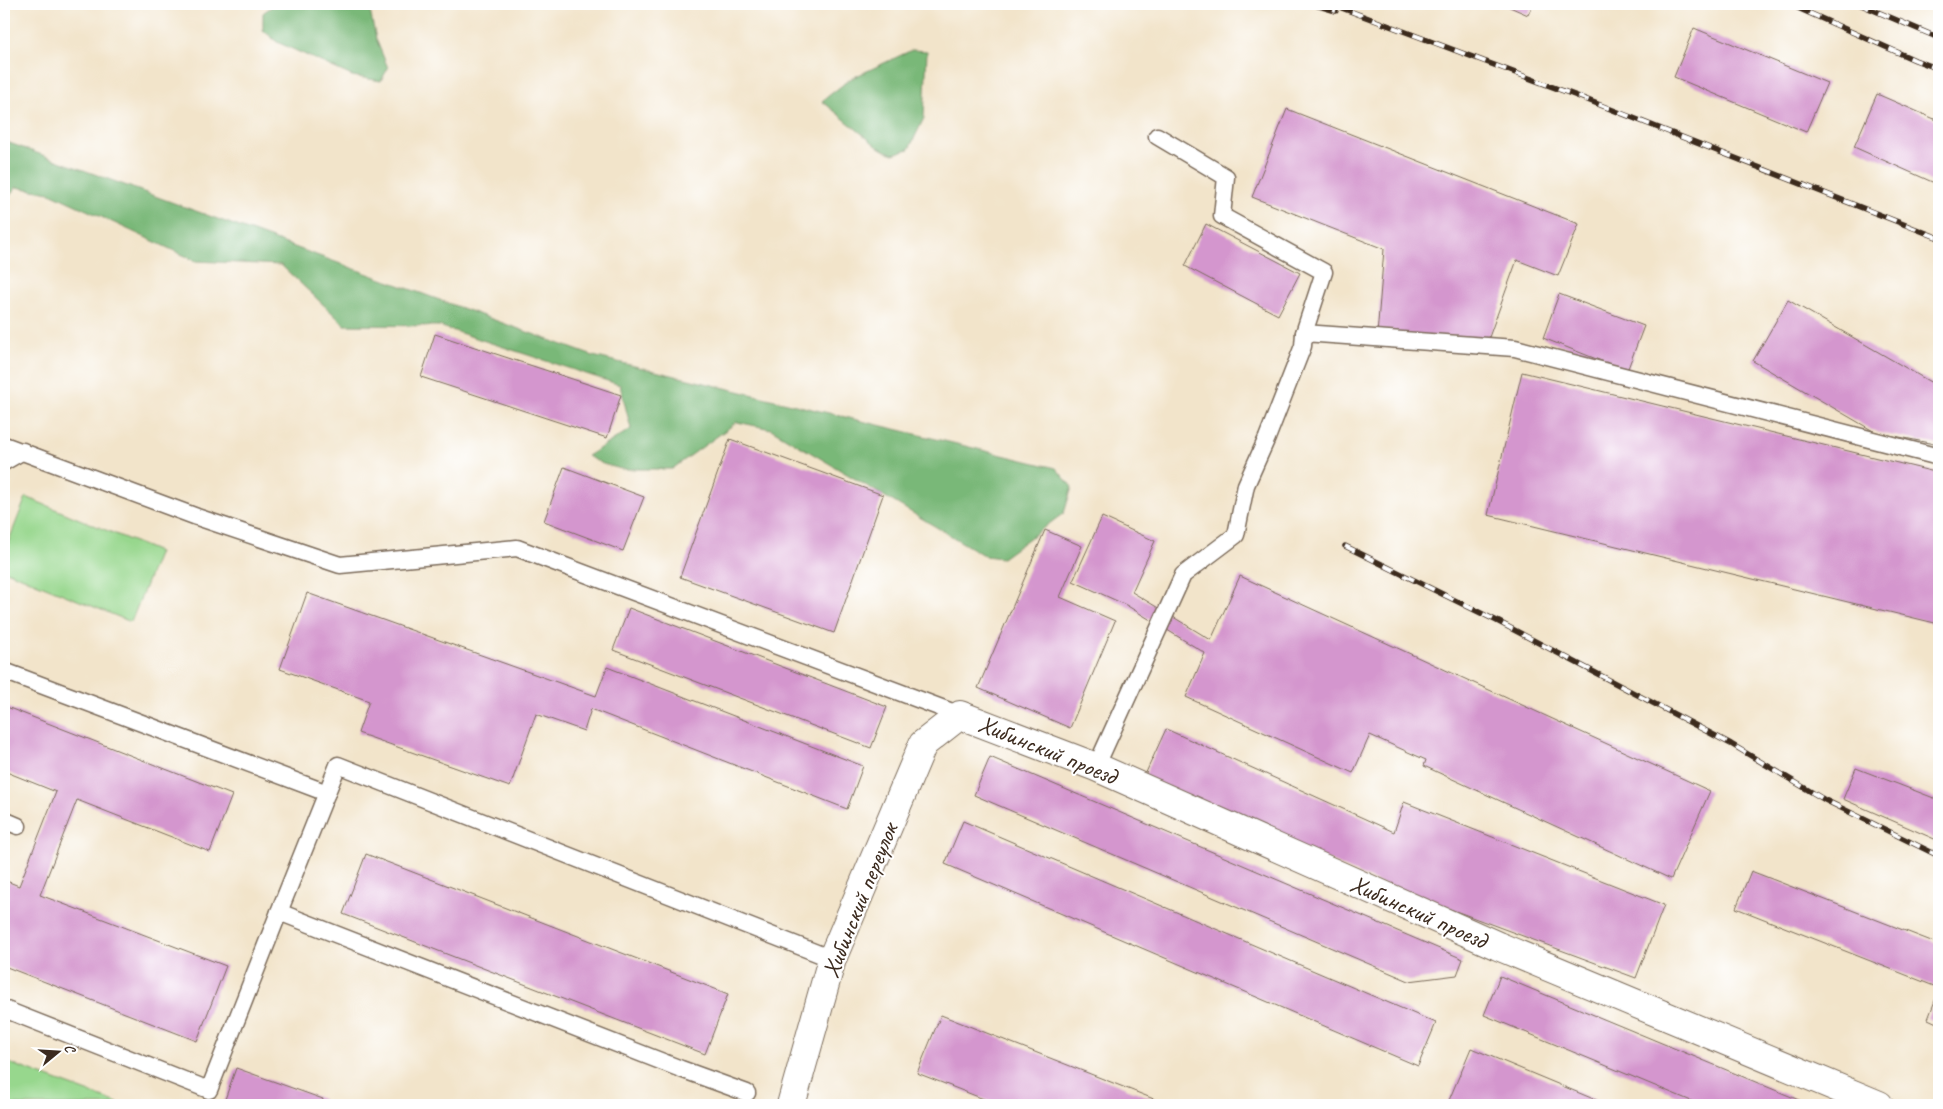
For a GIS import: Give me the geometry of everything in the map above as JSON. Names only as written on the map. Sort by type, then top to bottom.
[{"type":"street","name":"Хибинский проезд","points":[[960,715],[1096,767],[1498,946],[1879,1105]]},
{"type":"street","name":"Хибинский переулок","points":[[791,1105],[832,959],[923,744],[960,715]]},
{"type":"lane","points":[[1096,767],[1183,576],[1236,535],[1246,485],[1285,394],[1303,346],[1304,333],[1324,272],[1222,216],[1226,177],[1157,136]]},
{"type":"lane","points":[[1304,333],[1515,348],[1939,457]]},
{"type":"lane","points":[[4,445],[197,517],[340,565],[517,548],[960,715]]},
{"type":"lane","points":[[4,462],[23,452]]},
{"type":"lane","points":[[4,671],[326,793]]},
{"type":"lane","points":[[4,1009],[209,1090],[338,765],[832,959]]},
{"type":"lane","points":[[279,912],[681,1069],[747,1092]]},
{"type":"green space","points":[[275,4],[316,8],[358,4],[370,11],[376,39],[388,68],[381,81],[352,76],[277,42],[263,30],[263,13]]},
{"type":"green space","points":[[912,50],[927,51],[924,118],[909,149],[893,154],[878,147],[822,101],[850,79]]},
{"type":"green space","points":[[4,141],[593,356],[1056,468],[1072,487],[1064,513],[1002,558],[985,556],[771,429],[737,422],[672,469],[621,469],[603,464],[587,456],[631,429],[620,385],[439,326],[345,325],[281,265],[196,261],[50,193],[16,187],[4,204]]},
{"type":"green space","points":[[26,497],[159,552],[131,622],[4,570],[4,553]]},
{"type":"green space","points":[[4,1061],[123,1105],[4,1105]]},
{"type":"building","points":[[1503,4],[1533,4],[1528,15]]},
{"type":"building","points":[[1694,28],[1827,83],[1806,132],[1674,77]]},
{"type":"building","points":[[1877,94],[1939,121],[1939,185],[1854,147]]},
{"type":"building","points":[[1287,109],[1579,224],[1558,276],[1517,260],[1488,340],[1377,335],[1384,249],[1252,197]]},
{"type":"building","points":[[1206,224],[1300,273],[1278,315],[1185,266]]},
{"type":"building","points":[[1559,294],[1644,326],[1627,371],[1543,338]]},
{"type":"building","points":[[1788,300],[1939,387],[1939,445],[1875,432],[1753,361]]},
{"type":"building","points":[[435,334],[621,395],[607,438],[421,377]]},
{"type":"building","points":[[1522,372],[1939,473],[1939,624],[1488,515]]},
{"type":"building","points":[[730,439],[883,495],[834,633],[680,577]]},
{"type":"building","points":[[564,467],[644,497],[623,551],[544,521]]},
{"type":"building","points":[[1102,517],[1155,541],[1132,592],[1211,640],[1240,576],[1710,791],[1671,879],[1424,766],[1426,760],[1370,735],[1353,773],[1186,697],[1205,653],[1126,605],[1073,581]]},
{"type":"building","points":[[1045,530],[1082,546],[1060,597],[1115,621],[1070,728],[978,688]]},
{"type":"building","points":[[307,593],[596,696],[607,667],[863,766],[847,809],[591,709],[584,731],[536,714],[510,787],[358,733],[369,701],[280,669]]},
{"type":"building","points":[[629,608],[887,707],[871,748],[613,650]]},
{"type":"building","points":[[4,706],[232,795],[210,852],[77,800],[40,895],[226,966],[197,1041],[4,966],[4,880],[19,886],[56,792],[4,771]]},
{"type":"building","points":[[1166,729],[1394,832],[1404,802],[1664,905],[1636,978],[1372,880],[1144,777]]},
{"type":"building","points":[[990,757],[1463,959],[1457,975],[1409,981],[974,795]]},
{"type":"building","points":[[1856,768],[1939,800],[1939,841],[1843,799]]},
{"type":"building","points":[[963,821],[1436,1023],[1418,1066],[945,864]]},
{"type":"building","points":[[366,854],[728,994],[705,1054],[343,914]]},
{"type":"building","points":[[1751,871],[1939,944],[1939,988],[1736,908]]},
{"type":"building","points":[[1500,976],[1811,1105],[1701,1105],[1484,1015]]},
{"type":"building","points":[[1939,990],[1939,1024],[1928,1019]]},
{"type":"building","points":[[941,1015],[1169,1105],[999,1105],[917,1073]]},
{"type":"building","points":[[1471,1048],[1608,1105],[1447,1105]]},
{"type":"building","points":[[236,1068],[323,1099],[321,1105],[223,1105]]},
{"type":"railway","points":[[1312,4],[1336,11]]},
{"type":"railway","points":[[1331,4],[1585,99],[1939,238]]},
{"type":"railway","points":[[1789,4],[1939,69]]},
{"type":"railway","points":[[1859,4],[1939,38]]},
{"type":"railway","points":[[1345,546],[1497,621],[1731,744],[1825,800],[1939,856]]}]
